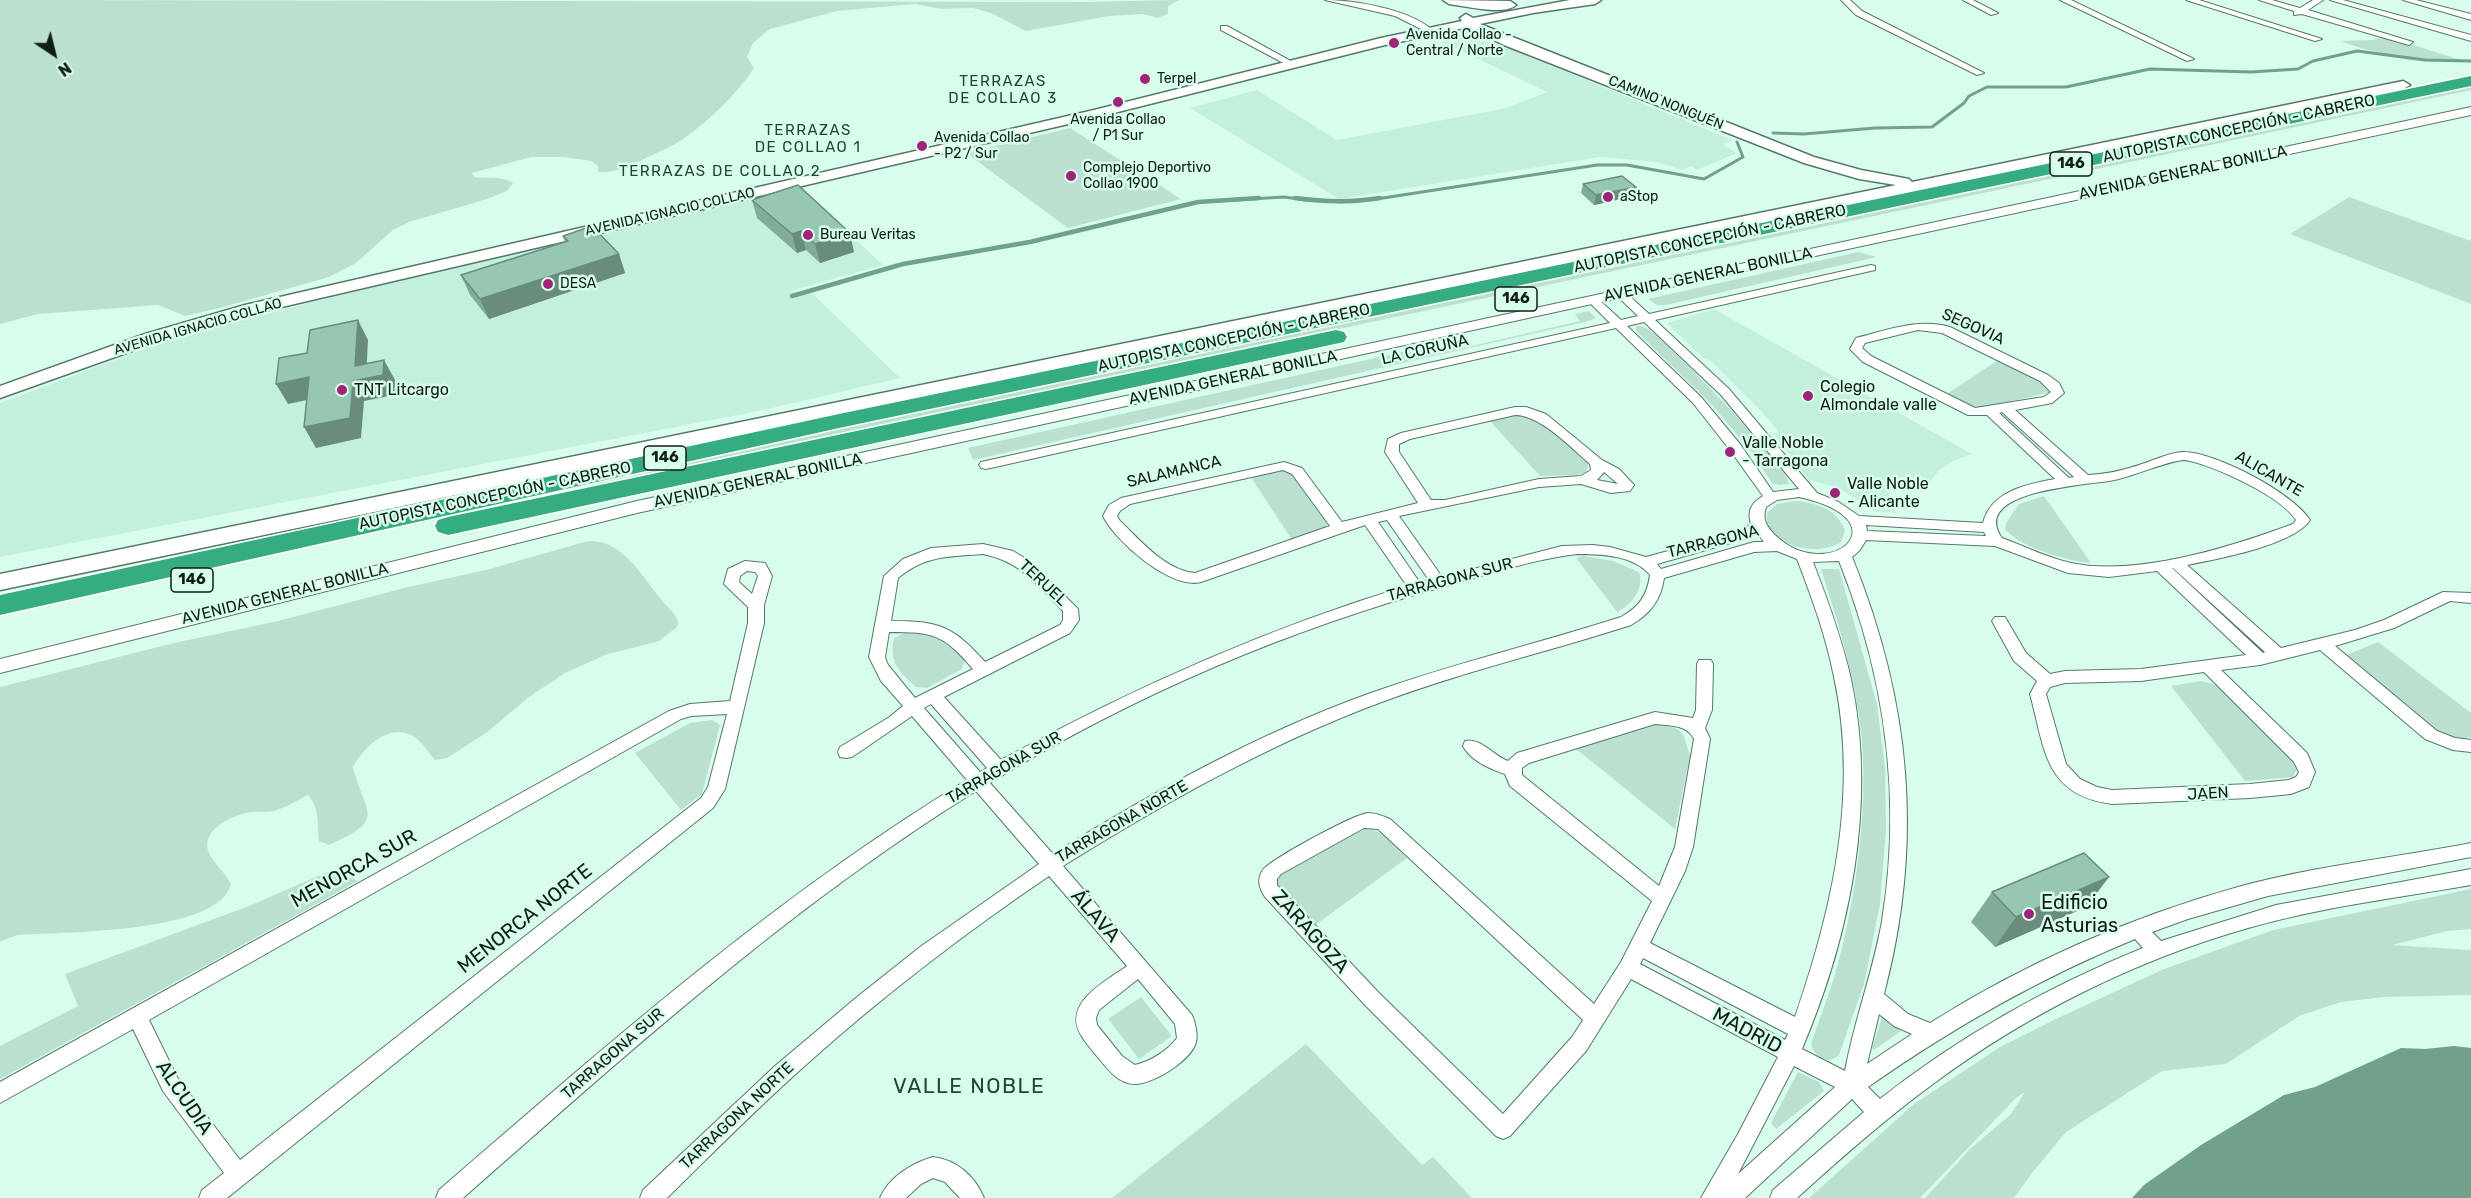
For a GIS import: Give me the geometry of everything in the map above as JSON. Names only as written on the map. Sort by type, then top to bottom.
[{"type":"highway","points":[[2403,85],[2471,71]]},
{"type":"highway","name":"AUTOPISTA CONCEPCIÓN - CABRERO","points":[[0,604],[839,421],[2471,81]]},
{"type":"highway","name":"AUTOPISTA CONCEPCIÓN - CABRERO","points":[[0,620],[2471,96]]},
{"type":"highway","points":[[0,604],[313,516]]},
{"type":"main road","points":[[1449,0],[1493,6],[1552,0]]},
{"type":"main road","name":"CAMINO NONGUÉN","points":[[1449,0],[1455,11],[1470,20],[1475,27],[1809,160],[1859,174],[1927,183]]},
{"type":"main road","points":[[1484,0],[1516,4]]},
{"type":"main road","name":"AVENIDA IGNACIO COLLAO","points":[[0,392],[151,338],[251,309],[1094,114],[1552,0]]},
{"type":"main road","name":"AVENIDA IGNACIO COLLAO","points":[[1381,42],[1426,28],[1594,0]]},
{"type":"main road","points":[[0,582],[2403,85]]},
{"type":"main road","name":"CAMINO NONGUÉN","points":[[1809,160],[1829,171],[1837,181],[1840,191],[1836,201]]},
{"type":"street","points":[[1329,0],[1397,14],[1426,28]]},
{"type":"street","points":[[1967,0],[1994,13]]},
{"type":"street","points":[[2064,0],[2190,58]]},
{"type":"street","points":[[2190,0],[2318,39]]},
{"type":"street","points":[[2263,0],[2409,42]]},
{"type":"street","points":[[2292,16],[2319,0]]},
{"type":"street","points":[[2334,0],[2471,38]]},
{"type":"street","points":[[2407,0],[2471,17]]},
{"type":"street","points":[[1849,2],[1859,13],[1980,73]]},
{"type":"street","points":[[2263,33],[2283,22]]},
{"type":"street","points":[[1224,28],[1294,65]]},
{"type":"street","points":[[2450,42],[2471,38]]},
{"type":"street","name":"AVENIDA GENERAL BONILLA","points":[[0,666],[637,507],[2471,111]]},
{"type":"street","name":"LA CORUÑA","points":[[986,465],[1870,268]]},
{"type":"street","points":[[1620,293],[1731,399],[1811,495]]},
{"type":"street","points":[[1592,299],[1697,400],[1735,447],[1770,497]]},
{"type":"street","name":"SEGOVIA","points":[[1918,326],[1933,326],[1946,330],[2044,378],[2058,390],[2053,399],[2006,408],[1977,412],[1961,407],[1862,356],[1856,346],[1864,340],[1918,326]]},
{"type":"street","points":[[2006,408],[2086,481]]},
{"type":"street","name":"SALAMANCA","points":[[1339,528],[1299,474],[1284,466],[1126,501],[1114,508],[1110,516],[1114,524],[1171,572],[1190,578],[1202,576],[1339,528],[1427,505],[1445,504],[1552,481],[1582,480],[1615,489],[1627,486],[1619,476],[1597,464],[1541,417],[1526,411],[1510,412],[1400,437],[1391,445],[1392,452],[1427,505]]},
{"type":"street","points":[[1990,411],[2067,483]]},
{"type":"street","name":"ALICANTE","points":[[1860,536],[1997,541],[2050,562],[2084,571],[2109,572],[2176,563],[2265,541],[2298,527],[2302,516],[2286,501],[2219,465],[2194,457],[2178,456],[2134,471],[2086,481],[2033,488],[2011,496],[1994,512],[1989,528]]},
{"type":"street","points":[[1582,480],[1596,474],[1599,467],[1597,464]]},
{"type":"street","points":[[1789,493],[1811,495],[1840,507],[1854,520],[1860,536],[1853,550],[1844,555],[1824,559],[1804,557],[1778,546],[1758,526],[1755,518],[1757,510],[1770,497],[1789,493]]},
{"type":"street","points":[[1390,514],[1438,582]]},
{"type":"street","points":[[1369,520],[1416,588]]},
{"type":"street","points":[[1854,520],[1989,528],[1997,541]]},
{"type":"street","name":"TARRAGONA","points":[[1646,562],[1743,535],[1758,526]]},
{"type":"street","name":"TARRAGONA","points":[[1657,575],[1755,548],[1778,546]]},
{"type":"street","name":"TARRAGONA SUR","points":[[447,1198],[609,1056],[751,940],[845,868],[978,783],[1089,719],[1185,673],[1309,623],[1416,588],[1574,548],[1597,549],[1646,562]]},
{"type":"street","name":"TERUEL","points":[[846,752],[894,722],[913,706],[1060,632],[1071,620],[1070,609],[1066,604],[1026,565],[1008,554],[975,549],[940,552],[908,561],[895,570],[888,581],[878,648],[879,666],[913,706],[978,783]]},
{"type":"street","points":[[1844,555],[1868,619],[1883,671],[1893,727],[1900,816],[1896,887],[1887,941],[1853,1086]]},
{"type":"street","points":[[1712,1198],[1759,1116],[1800,1030],[1816,987],[1838,909],[1850,836],[1853,796],[1850,726],[1840,668],[1826,615],[1804,557]]},
{"type":"street","points":[[1646,562],[1657,575]]},
{"type":"street","points":[[2176,563],[2278,655]]},
{"type":"street","points":[[2160,566],[2260,659]]},
{"type":"street","name":"TARRAGONA NORTE","points":[[651,1198],[760,1094],[853,1011],[956,930],[1049,864],[1207,772],[1332,714],[1437,676],[1626,621],[1637,615],[1649,603],[1657,575]]},
{"type":"street","points":[[2000,621],[2020,657],[2048,681],[2065,677],[2142,675],[2208,668],[2260,659],[2324,645],[2389,624],[2448,596],[2471,598]]},
{"type":"street","name":"MENORCA NORTE","points":[[210,1198],[700,810],[716,789],[756,622],[756,605]]},
{"type":"street","points":[[881,627],[921,626],[945,632],[959,642],[983,670]]},
{"type":"street","points":[[2324,645],[2432,735],[2453,744],[2471,746]]},
{"type":"street","points":[[1697,728],[1704,710],[1705,664]]},
{"type":"street","name":"JAEN","points":[[2048,681],[2042,684],[2038,694],[2058,766],[2070,781],[2090,793],[2112,797],[2208,794],[2291,787],[2303,782],[2307,772],[2301,758],[2208,668]]},
{"type":"street","points":[[933,695],[999,771]]},
{"type":"street","name":"MENORCA SUR","points":[[0,1093],[675,715],[690,710],[737,707]]},
{"type":"street","points":[[1628,968],[1676,870],[1688,830],[1702,739],[1697,728],[1674,719],[1646,720],[1523,758],[1514,765],[1513,775],[1521,785],[1661,898]]},
{"type":"street","points":[[1471,746],[1494,763],[1512,770]]},
{"type":"street","name":"ÁLAVA","points":[[978,783],[1140,967],[1182,1016],[1188,1033],[1179,1051],[1153,1070],[1135,1075],[1127,1073],[1115,1063],[1088,1029],[1086,1018],[1091,1004],[1140,967]]},
{"type":"street","name":"ZARAGOZA","points":[[1596,1019],[1384,824],[1366,820],[1358,823],[1275,869],[1268,878],[1267,882],[1271,891],[1314,939],[1503,1129],[1559,1068],[1596,1019],[1628,968]]},
{"type":"street","points":[[1730,1198],[1784,1146],[1853,1086],[2007,987],[2067,957],[2186,911],[2291,883],[2471,850]]},
{"type":"street","points":[[1781,1198],[1927,1076],[2020,1016],[2109,971],[2200,935],[2285,910],[2471,877]]},
{"type":"street","points":[[2138,929],[2158,951]]},
{"type":"street","name":"MADRID","points":[[1639,947],[1800,1030]]},
{"type":"street","name":"MADRID","points":[[1628,968],[1853,1086],[1880,1113]]},
{"type":"street","points":[[1874,998],[1901,1020],[1933,1033]]},
{"type":"street","name":"ALCUDIA","points":[[137,1016],[170,1084],[238,1175]]},
{"type":"street","points":[[891,1198],[914,1175],[934,1168],[953,1172],[973,1198]]},
{"type":"shaded area","points":[[0,0],[1084,2],[1179,0],[1168,6],[1168,14],[1158,18],[1143,14],[1109,16],[1026,31],[991,13],[973,8],[941,9],[916,4],[837,11],[770,29],[753,43],[747,57],[754,68],[722,106],[679,142],[629,166],[598,172],[598,166],[592,161],[563,157],[531,157],[472,173],[474,177],[499,178],[513,183],[507,191],[487,199],[409,222],[393,230],[356,263],[329,277],[220,308],[185,316],[158,305],[38,314],[0,324]]},
{"type":"shaded area","points":[[1467,31],[1732,140],[1723,145],[1737,153],[1697,170],[1691,166],[1681,170],[1658,162],[1600,157],[1339,199],[1190,108],[1257,90],[1337,140],[1507,108],[1547,92],[1437,39]]},
{"type":"shaded area","points":[[2384,36],[2461,60],[2430,60],[2399,56],[2340,41],[2373,40]]},
{"type":"shaded area","points":[[2471,85],[2471,90],[249,559],[809,433]]},
{"type":"shaded area","name":"Complejo Deportivo Collao 1900","points":[[1070,128],[1181,199],[1068,228],[966,153]]},
{"type":"shaded area","points":[[800,187],[883,265],[790,291],[813,294],[900,378],[764,410],[0,557],[0,403],[147,348],[234,322],[440,270]]},
{"type":"shaded area","points":[[2349,197],[2471,241],[2471,304],[2290,234]]},
{"type":"shaded area","points":[[1858,252],[1877,257],[1666,305],[1657,305],[1648,299]]},
{"type":"shaded area","name":"Colegio Almondale valle","points":[[1714,309],[1972,454],[1955,460],[1939,470],[1929,483],[1885,482],[1895,513],[1874,511],[1837,487],[1809,480],[1775,435],[1778,431],[1761,411],[1711,361],[1704,359],[1667,323]]},
{"type":"shaded area","points":[[1589,311],[1596,318],[973,460],[968,448],[1411,350],[1459,349],[1580,321],[1575,314]]},
{"type":"shaded area","points":[[1636,326],[1640,326],[1661,339],[1722,400],[1787,477],[1789,484],[1772,483],[1750,450],[1712,405],[1636,331]]},
{"type":"shaded area","points":[[2000,359],[2048,384],[2051,392],[1983,408],[1966,405],[1945,395]]},
{"type":"shaded area","points":[[1518,414],[1535,418],[1585,457],[1589,462],[1586,472],[1577,475],[1540,476],[1489,420]]},
{"type":"shaded area","points":[[1283,469],[1293,472],[1326,519],[1326,527],[1292,540],[1250,476]]},
{"type":"shaded area","points":[[2044,496],[2091,563],[2057,556],[2032,547],[2012,536],[2005,529],[2006,523],[2019,504]]},
{"type":"shaded area","points":[[1794,501],[1818,505],[1837,517],[1845,531],[1841,542],[1831,547],[1807,549],[1782,541],[1773,534],[1768,524],[1767,513],[1777,504]]},
{"type":"shaded area","points":[[588,541],[602,542],[626,556],[672,611],[678,621],[677,627],[659,641],[605,655],[565,673],[529,697],[486,733],[447,758],[435,760],[419,740],[407,733],[397,732],[379,738],[371,744],[353,767],[368,814],[366,822],[359,829],[329,845],[319,841],[316,811],[308,795],[274,811],[250,812],[227,820],[213,831],[207,845],[211,857],[231,884],[220,900],[199,913],[136,927],[17,935],[0,942],[0,687],[174,643],[278,621],[408,587],[486,570]]},
{"type":"shaded area","points":[[1583,556],[1613,561],[1639,572],[1640,584],[1632,601],[1617,612],[1576,558]]},
{"type":"shaded area","points":[[1821,569],[1839,569],[1877,704],[1885,768],[1886,828],[1880,904],[1864,984],[1839,1055],[1830,1060],[1818,1056],[1811,1044],[1836,971],[1855,883],[1862,821],[1863,760],[1858,711],[1850,670]]},
{"type":"shaded area","points":[[907,632],[933,635],[946,641],[965,660],[962,669],[927,688],[916,687],[896,666],[893,654],[894,638]]},
{"type":"shaded area","points":[[2378,642],[2471,713],[2471,737],[2460,739],[2435,730],[2344,656]]},
{"type":"shaded area","points":[[2201,681],[2216,685],[2225,691],[2290,755],[2297,769],[2293,777],[2245,781],[2171,686]]},
{"type":"shaded area","points":[[712,720],[720,725],[702,794],[681,810],[635,753],[690,723]]},
{"type":"shaded area","points":[[1648,725],[1669,726],[1679,730],[1684,736],[1690,756],[1675,829],[1575,748]]},
{"type":"shaded area","points":[[1365,829],[1377,831],[1383,835],[1407,858],[1314,926],[1279,892],[1275,879],[1280,873]]},
{"type":"shaded area","points":[[332,870],[358,881],[0,1079],[0,1046],[78,1006],[65,974],[249,906]]},
{"type":"shaded area","points":[[2471,889],[2471,929],[2447,931],[2392,945],[2471,950],[2471,995],[2384,997],[2341,1002],[2299,1016],[2226,1064],[2162,1071],[2066,1132],[2014,1198],[1925,1198],[1970,1149],[2011,1114],[2025,1092],[2017,1097],[1920,1198],[1809,1198],[1914,1104],[2000,1047],[2060,1017],[2164,969],[2273,930]]},
{"type":"shaded area","points":[[1141,997],[1172,1036],[1139,1059],[1108,1019]]},
{"type":"shaded area","points":[[1882,1017],[1901,1031],[1874,1050],[1872,1048]]},
{"type":"shaded area","points":[[1306,1044],[1422,1165],[1433,1157],[1472,1198],[1112,1198]]},
{"type":"shaded area","points":[[2454,1046],[2471,1048],[2471,1198],[2132,1198],[2144,1185],[2201,1145],[2284,1095],[2315,1087],[2401,1048],[2425,1049]]},
{"type":"shaded area","points":[[1798,1072],[1819,1082],[1824,1091],[1776,1129],[1771,1123]]},
{"type":"building","points":[[1622,176],[1636,187],[1596,195],[1583,184]]},
{"type":"building","points":[[798,185],[850,233],[815,244],[801,231],[792,234],[752,200]]},
{"type":"building","points":[[592,226],[619,254],[480,299],[461,275],[568,241],[563,236]]},
{"type":"building","points":[[358,320],[355,366],[384,360],[383,375],[353,381],[350,418],[304,427],[309,377],[276,384],[279,358],[307,353],[310,330]]},
{"type":"building","points":[[2084,853],[2109,877],[2016,917],[1992,892]]},
{"type":"waterway","points":[[1773,133],[1804,134],[1875,128],[1932,127],[1964,103],[1969,96],[1987,87],[2066,87],[2150,69],[2251,72],[2298,69],[2313,61],[2357,51],[2425,60],[2471,61]]},
{"type":"waterway","points":[[1370,200],[1597,165],[1627,165],[1704,179],[1743,157],[1737,142]]},
{"type":"waterway","points":[[1234,200],[1284,197],[1306,200]]},
{"type":"waterway","points":[[792,296],[903,264],[1030,242],[1198,202],[1259,198]]},
{"type":"waterway","points":[[1295,198],[1338,201],[1380,198]]},
{"type":"place","name":"Avenida Collao - Central / Norte","points":[[1394,43]]},
{"type":"place","name":"Terpel","points":[[1145,79]]},
{"type":"place","name":"Avenida Collao / P1 Sur","points":[[1118,102]]},
{"type":"place","name":"Avenida Collao - P2 / Sur","points":[[922,146]]},
{"type":"place","name":"Complejo Deportivo Collao 1900","points":[[1071,176]]},
{"type":"place","name":"aStop","points":[[1608,197]]},
{"type":"place","name":"Bureau Veritas","points":[[808,235]]},
{"type":"place","name":"DESA","points":[[548,284]]},
{"type":"place","name":"TNT Litcargo","points":[[342,390]]},
{"type":"place","name":"Colegio Almondale valle","points":[[1808,396]]},
{"type":"place","name":"Valle Noble - Tarragona","points":[[1730,452]]},
{"type":"place","name":"Valle Noble - Alicante","points":[[1835,493]]},
{"type":"place","name":"Edificio Asturias","points":[[2029,914]]},
{"type":"district","name":"TERRAZAS DE COLLAO 3","points":[[1003,90]]},
{"type":"district","name":"TERRAZAS DE COLLAO 1","points":[[808,140]]},
{"type":"district","name":"TERRAZAS DE COLLAO 2","points":[[720,172]]},
{"type":"district","name":"VALLE NOBLE","points":[[969,1087]]}]
